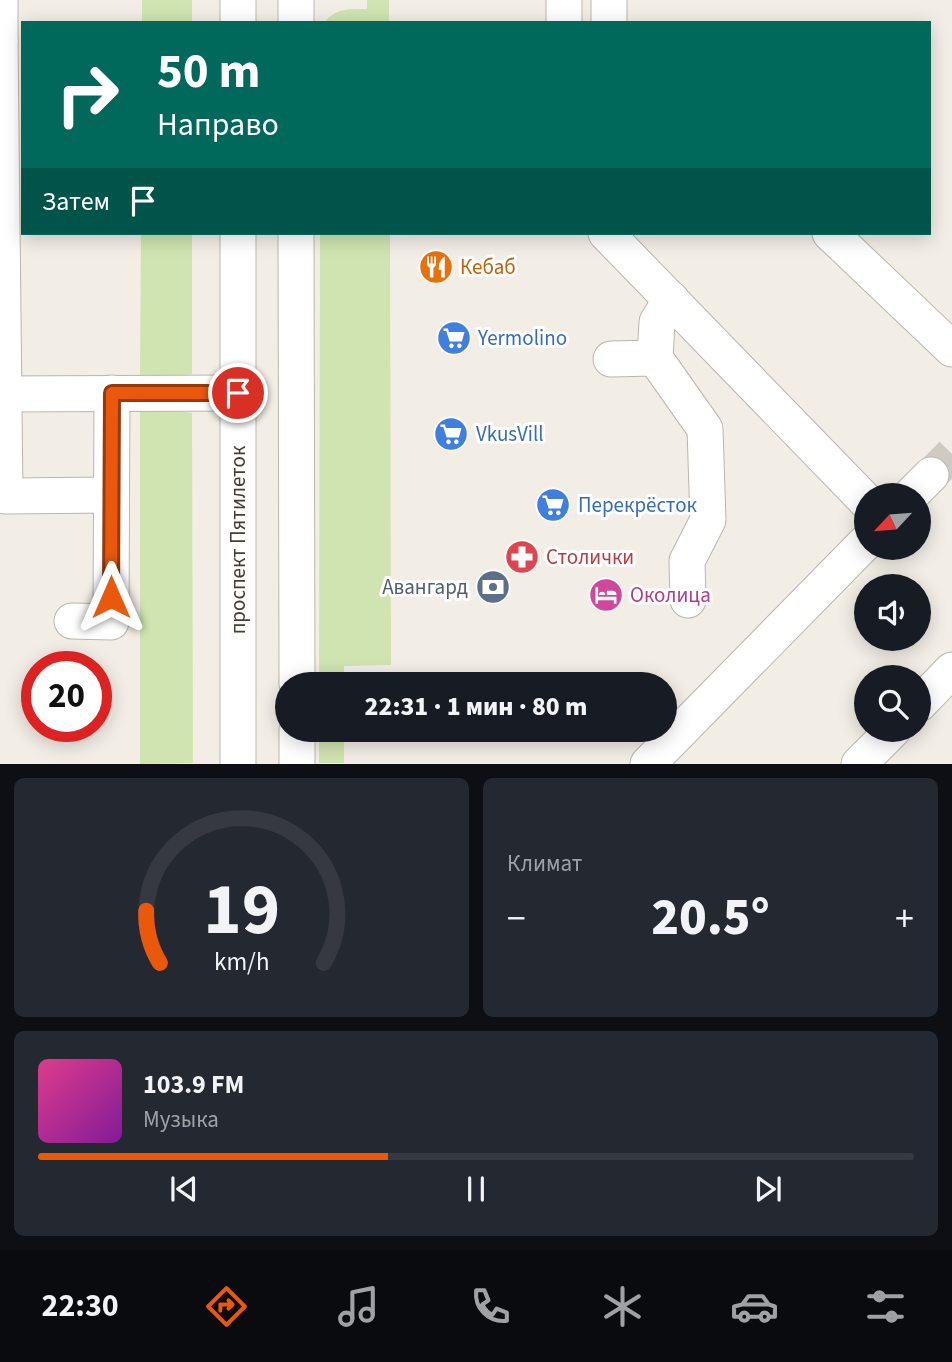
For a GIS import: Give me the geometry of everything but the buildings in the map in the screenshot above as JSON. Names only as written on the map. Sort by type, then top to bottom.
[{"type":"street","points":[[0,0],[5,496],[111,495]]},
{"type":"street","points":[[238,0],[238,21]]},
{"type":"street","points":[[564,0],[564,21]]},
{"type":"street","points":[[609,0],[609,21]]},
{"type":"street","name":"проспект Пятилеток","points":[[238,235],[238,764]]},
{"type":"street","points":[[296,235],[297,672]]},
{"type":"street","points":[[608,235],[854,488]]},
{"type":"street","points":[[832,235],[952,349]]},
{"type":"street","points":[[671,299],[657,322],[655,358],[705,429],[708,520],[687,561],[688,600]]},
{"type":"street","points":[[611,359],[655,358]]},
{"type":"street","points":[[72,621],[111,622],[112,393]]},
{"type":"street","points":[[2,394],[238,393]]},
{"type":"street","points":[[652,762],[854,553]]},
{"type":"street","points":[[931,692],[952,670]]},
{"type":"street","points":[[297,742],[297,764]]},
{"type":"street","points":[[859,764],[881,742]]},
{"type":"green space","points":[[142,0],[192,0],[192,21],[142,21]]},
{"type":"green space","points":[[367,0],[389,0],[389,21],[326,21],[333,14],[348,9],[367,9]]},
{"type":"green space","points":[[141,235],[192,235],[192,374],[140,380]]},
{"type":"green space","points":[[320,235],[390,235],[391,665],[344,666],[344,672],[319,672]]},
{"type":"green space","points":[[140,406],[192,413],[193,763],[140,764]]},
{"type":"green space","points":[[319,742],[344,742],[344,763],[319,763]]},
{"type":"tunnel","points":[[931,475],[952,454]]},
{"type":"place","name":"Кебаб","points":[[436,267]]},
{"type":"place","name":"Yermolino","points":[[454,338]]},
{"type":"place","name":"VkusVill","points":[[451,434]]},
{"type":"place","name":"Перекрёсток","points":[[553,505]]},
{"type":"place","name":"Столички","points":[[522,557]]},
{"type":"place","name":"Авангард","points":[[493,587]]},
{"type":"place","name":"Околица","points":[[606,595]]},
{"type":"route","points":[[111,597],[112,393],[238,393]]}]
